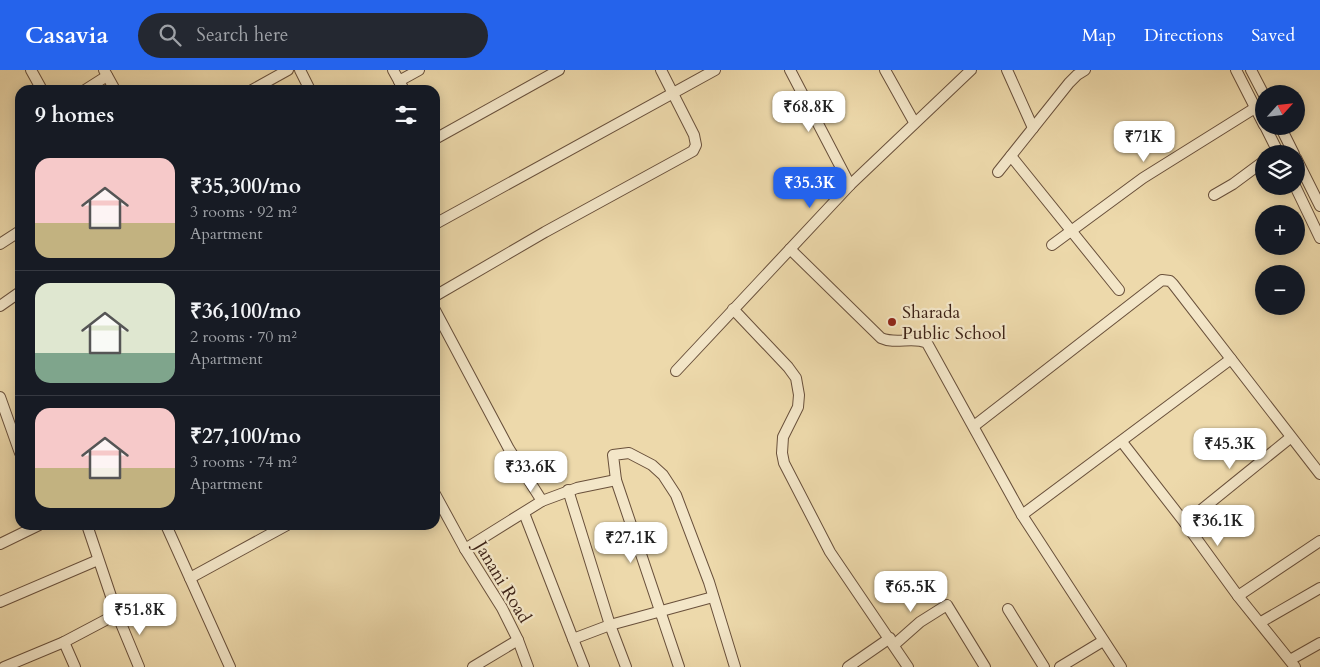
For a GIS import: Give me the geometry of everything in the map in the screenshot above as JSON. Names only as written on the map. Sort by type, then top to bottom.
[{"type":"street","points":[[31,70],[39,85]]},
{"type":"street","points":[[261,85],[288,70]]},
{"type":"street","points":[[300,70],[308,85]]},
{"type":"street","points":[[393,70],[401,85]]},
{"type":"street","points":[[403,85],[419,70]]},
{"type":"street","points":[[440,137],[559,70]]},
{"type":"street","points":[[440,293],[545,232],[693,151],[696,145],[694,135],[661,70]]},
{"type":"street","points":[[440,221],[714,70]]},
{"type":"street","points":[[790,70],[850,185]]},
{"type":"street","points":[[885,70],[914,122]]},
{"type":"street","points":[[676,371],[850,185],[914,122],[971,70]]},
{"type":"street","points":[[1007,70],[1033,128]]},
{"type":"street","points":[[998,172],[1069,83],[1085,70]]},
{"type":"street","points":[[1052,245],[1143,178],[1255,108],[1236,70]]},
{"type":"street","points":[[1251,70],[1259,85]]},
{"type":"street","points":[[91,85],[105,73],[112,85]]},
{"type":"street","points":[[1011,156],[1119,290]]},
{"type":"street","points":[[1214,195],[1255,168]]},
{"type":"street","points":[[1305,176],[1320,206]]},
{"type":"street","points":[[1299,195],[1320,238]]},
{"type":"street","points":[[0,244],[15,234]]},
{"type":"street","points":[[790,249],[880,338],[893,342],[917,340],[927,343],[1022,515],[1121,667]]},
{"type":"street","points":[[974,426],[1162,280],[1170,281],[1290,438],[1320,474]]},
{"type":"street","points":[[0,306],[15,296]]},
{"type":"street","points":[[733,309],[788,367],[796,378],[799,395],[798,407],[783,437],[782,453],[784,463],[830,552],[908,667]]},
{"type":"street","points":[[440,319],[509,449],[542,501]]},
{"type":"street","points":[[1022,515],[1122,442],[1230,359]]},
{"type":"street","points":[[0,397],[15,439]]},
{"type":"street","points":[[1185,523],[1290,438]]},
{"type":"street","points":[[1122,442],[1185,523],[1238,596],[1261,622],[1293,664],[1320,643]]},
{"type":"street","points":[[679,667],[616,480],[613,455],[629,453],[652,466],[663,475],[676,495],[714,597],[736,667]]},
{"type":"street","points":[[465,549],[542,501],[551,499],[568,490],[616,480]]},
{"type":"street","points":[[568,490],[610,625],[626,667]]},
{"type":"street","name":"Janani Road","points":[[440,503],[465,549],[502,608],[518,640],[473,667]]},
{"type":"street","points":[[524,513],[584,667]]},
{"type":"street","points":[[0,544],[29,530]]},
{"type":"street","points":[[88,530],[117,614],[139,667]]},
{"type":"street","points":[[168,530],[230,667]]},
{"type":"street","points":[[190,578],[278,530]]},
{"type":"street","points":[[1238,596],[1320,541]]},
{"type":"street","points":[[0,602],[98,560]]},
{"type":"street","points":[[1261,622],[1320,588]]},
{"type":"street","points":[[573,639],[610,625],[714,597]]},
{"type":"street","points":[[848,667],[892,642],[947,606],[986,667]]},
{"type":"street","points":[[1008,609],[1044,667]]},
{"type":"street","points":[[11,666],[64,642],[117,614]]},
{"type":"street","points":[[518,640],[528,667]]},
{"type":"street","points":[[1060,667],[1103,640]]},
{"type":"street","points":[[64,642],[75,667]]},
{"type":"place","name":"Sharada Public School","points":[[892,322]]}]
